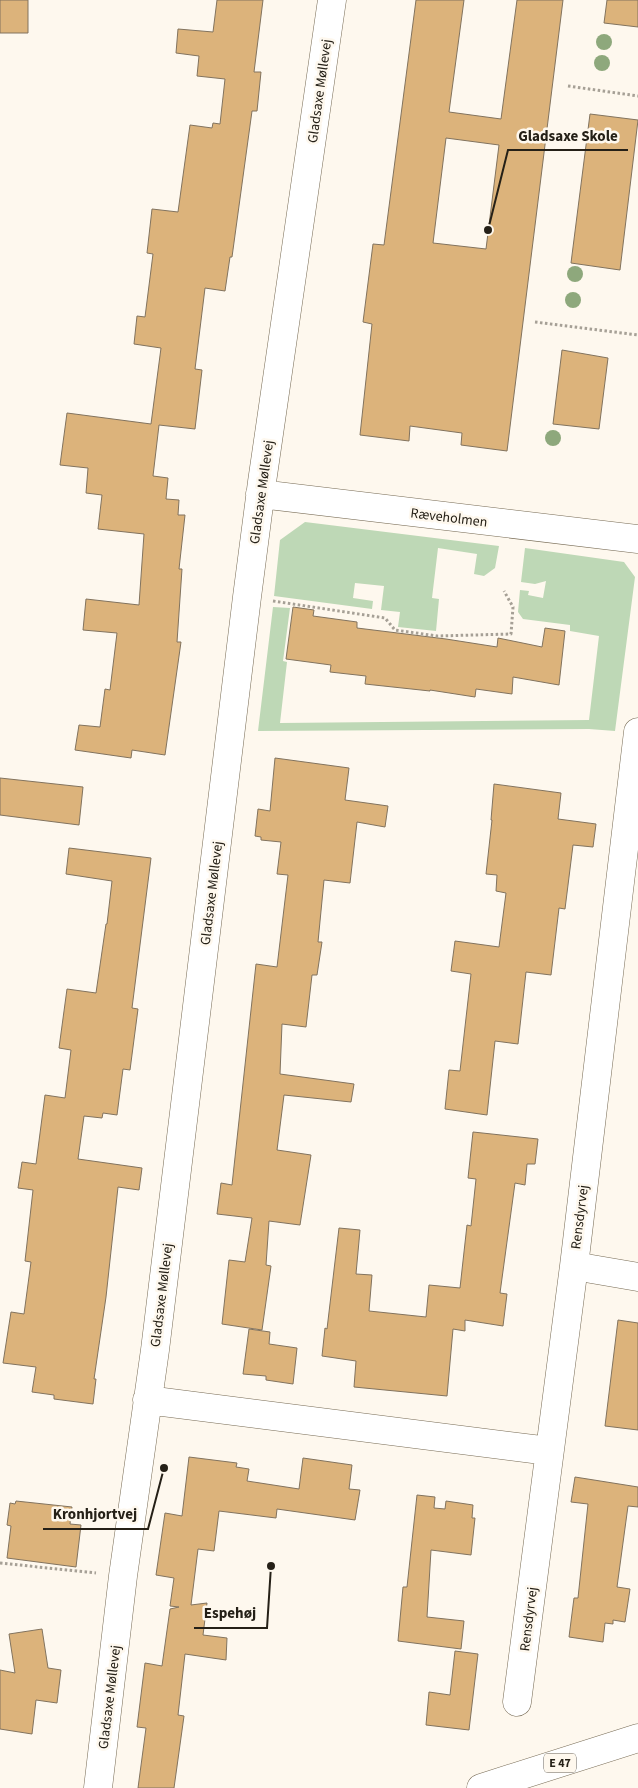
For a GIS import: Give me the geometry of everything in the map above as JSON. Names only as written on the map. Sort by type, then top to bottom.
[{"type":"main road","name":"Gladsaxe Møllevej","points":[[98,1788],[122,1576],[147,1400],[260,494],[332,0]]},
{"type":"main road","name":"Ræveholmen","points":[[260,494],[638,539]]},
{"type":"main road","name":"Rensdyrvej","points":[[517,1702],[574,1266],[638,732]]},
{"type":"main road","points":[[574,1266],[638,1277]]},
{"type":"main road","points":[[147,1400],[549,1451]]},
{"type":"main road","name":"E 47","points":[[481,1788],[638,1738]]},
{"type":"path","points":[[568,86],[638,96]]},
{"type":"path","points":[[535,322],[638,335]]},
{"type":"path","points":[[247,597],[385,618],[395,630],[420,634],[437,636],[511,634],[513,607],[504,591]]},
{"type":"path","points":[[0,1563],[122,1576]]},
{"type":"green space","points":[[305,522],[499,546],[495,568],[484,576],[474,574],[477,554],[438,548],[432,598],[439,599],[436,631],[398,627],[400,612],[381,610],[384,586],[355,583],[353,598],[373,601],[372,609],[274,596],[280,540]]},
{"type":"green space","points":[[525,548],[624,562],[635,577],[615,731],[589,729],[258,731],[273,607],[290,608],[283,661],[287,662],[280,723],[589,720],[599,636],[570,631],[570,625],[523,619],[518,612],[520,590],[529,591],[528,595],[543,598],[546,581],[535,584],[521,582]]},
{"type":"building","points":[[0,0],[28,0],[28,33],[0,33]]},
{"type":"building","points":[[217,0],[263,0],[254,72],[261,72],[257,111],[252,111],[232,257],[230,257],[225,291],[205,288],[195,369],[202,370],[195,429],[159,425],[153,476],[168,478],[166,499],[179,500],[178,515],[185,515],[179,569],[182,569],[177,642],[181,642],[165,755],[132,750],[131,758],[75,750],[79,725],[100,727],[105,689],[110,690],[117,633],[83,630],[86,599],[139,605],[144,534],[98,529],[102,495],[86,493],[88,468],[60,465],[67,413],[151,424],[161,348],[134,344],[137,316],[145,317],[153,254],[147,253],[152,209],[178,212],[190,125],[212,128],[213,123],[220,124],[225,79],[197,76],[199,56],[176,53],[178,29],[213,32]]},
{"type":"building","points":[[416,0],[464,0],[449,112],[501,119],[517,0],[563,0],[507,451],[461,445],[462,433],[410,426],[409,441],[360,435],[372,324],[363,322],[373,244],[384,245]],"holes":[[[446,138],[499,145],[486,249],[433,243]]]},
{"type":"building","points":[[607,0],[638,0],[638,27],[604,23]]},
{"type":"building","points":[[590,114],[638,120],[620,270],[571,263]]},
{"type":"building","points":[[562,350],[608,358],[599,429],[553,424]]},
{"type":"building","points":[[293,607],[314,610],[313,616],[357,622],[357,628],[497,647],[498,638],[542,647],[545,628],[565,631],[559,685],[513,677],[512,694],[476,689],[475,697],[430,690],[365,684],[366,676],[330,672],[331,665],[286,659]]},
{"type":"building","points":[[275,758],[349,768],[345,800],[388,806],[385,827],[357,822],[350,883],[324,880],[318,942],[322,942],[317,975],[312,975],[306,1027],[282,1024],[280,1074],[354,1084],[351,1102],[284,1095],[277,1150],[311,1155],[300,1225],[269,1221],[266,1265],[271,1266],[262,1330],[222,1324],[229,1260],[245,1262],[252,1218],[217,1214],[221,1183],[232,1185],[256,964],[277,967],[288,875],[277,874],[281,842],[261,840],[261,837],[255,836],[258,809],[270,811]]},
{"type":"building","points":[[0,778],[83,787],[79,825],[0,815]]},
{"type":"building","points":[[494,784],[561,793],[558,819],[596,824],[593,847],[573,845],[565,909],[559,908],[551,975],[526,972],[518,1044],[495,1041],[487,1115],[445,1109],[449,1070],[460,1071],[471,974],[451,971],[455,941],[499,947],[506,893],[496,891],[497,875],[486,874]]},
{"type":"building","points":[[69,848],[151,858],[132,1008],[138,1009],[130,1070],[123,1069],[117,1115],[103,1113],[102,1118],[84,1116],[78,1159],[142,1168],[139,1190],[118,1187],[106,1297],[94,1379],[96,1379],[93,1404],[54,1399],[54,1395],[32,1392],[36,1367],[3,1363],[11,1312],[24,1314],[31,1262],[25,1261],[33,1190],[18,1188],[22,1162],[36,1164],[45,1095],[65,1098],[71,1050],[59,1048],[67,989],[96,993],[107,924],[112,881],[66,874]]},
{"type":"building","points":[[473,1132],[538,1139],[535,1164],[527,1164],[525,1185],[515,1183],[500,1293],[507,1294],[503,1326],[465,1320],[465,1331],[453,1329],[447,1396],[354,1387],[356,1361],[322,1356],[339,1228],[360,1230],[356,1274],[372,1275],[369,1311],[426,1317],[429,1285],[460,1288],[467,1225],[471,1226],[476,1179],[468,1178]]},
{"type":"building","points":[[618,1320],[638,1323],[638,1430],[605,1426]]},
{"type":"building","points":[[249,1329],[270,1332],[269,1344],[297,1348],[293,1384],[266,1380],[266,1376],[243,1374]]},
{"type":"building","points":[[189,1457],[237,1463],[236,1467],[249,1469],[247,1481],[299,1489],[303,1458],[352,1465],[349,1489],[360,1490],[355,1520],[277,1509],[276,1518],[219,1511],[214,1551],[198,1549],[191,1605],[207,1603],[203,1635],[227,1638],[226,1660],[185,1654],[178,1715],[184,1716],[174,1788],[138,1788],[146,1728],[137,1727],[145,1663],[162,1666],[170,1609],[179,1607],[170,1606],[174,1578],[156,1575],[165,1513],[182,1516]]},
{"type":"building","points":[[575,1477],[638,1487],[638,1507],[628,1506],[617,1587],[630,1589],[625,1622],[613,1620],[613,1624],[605,1623],[603,1642],[569,1637],[574,1598],[578,1598],[588,1504],[571,1502]]},
{"type":"building","points":[[417,1495],[435,1497],[434,1508],[445,1509],[446,1501],[473,1505],[472,1518],[475,1518],[471,1555],[431,1550],[427,1617],[464,1621],[461,1649],[398,1641],[403,1587],[407,1587]]},
{"type":"building","points":[[16,1501],[72,1507],[70,1524],[81,1525],[76,1567],[7,1558],[11,1526],[7,1525],[10,1503],[15,1504]]},
{"type":"building","points":[[42,1629],[48,1668],[61,1670],[57,1703],[36,1700],[32,1734],[0,1729],[0,1670],[15,1673],[9,1634]]},
{"type":"building","points":[[455,1651],[478,1654],[469,1730],[426,1725],[429,1692],[450,1695]]},
{"type":"place","name":"Gladsaxe Skole","points":[[488,230]]},
{"type":"place","name":"Kronhjortvej","points":[[164,1468]]},
{"type":"place","name":"Espehøj","points":[[271,1566]]}]
